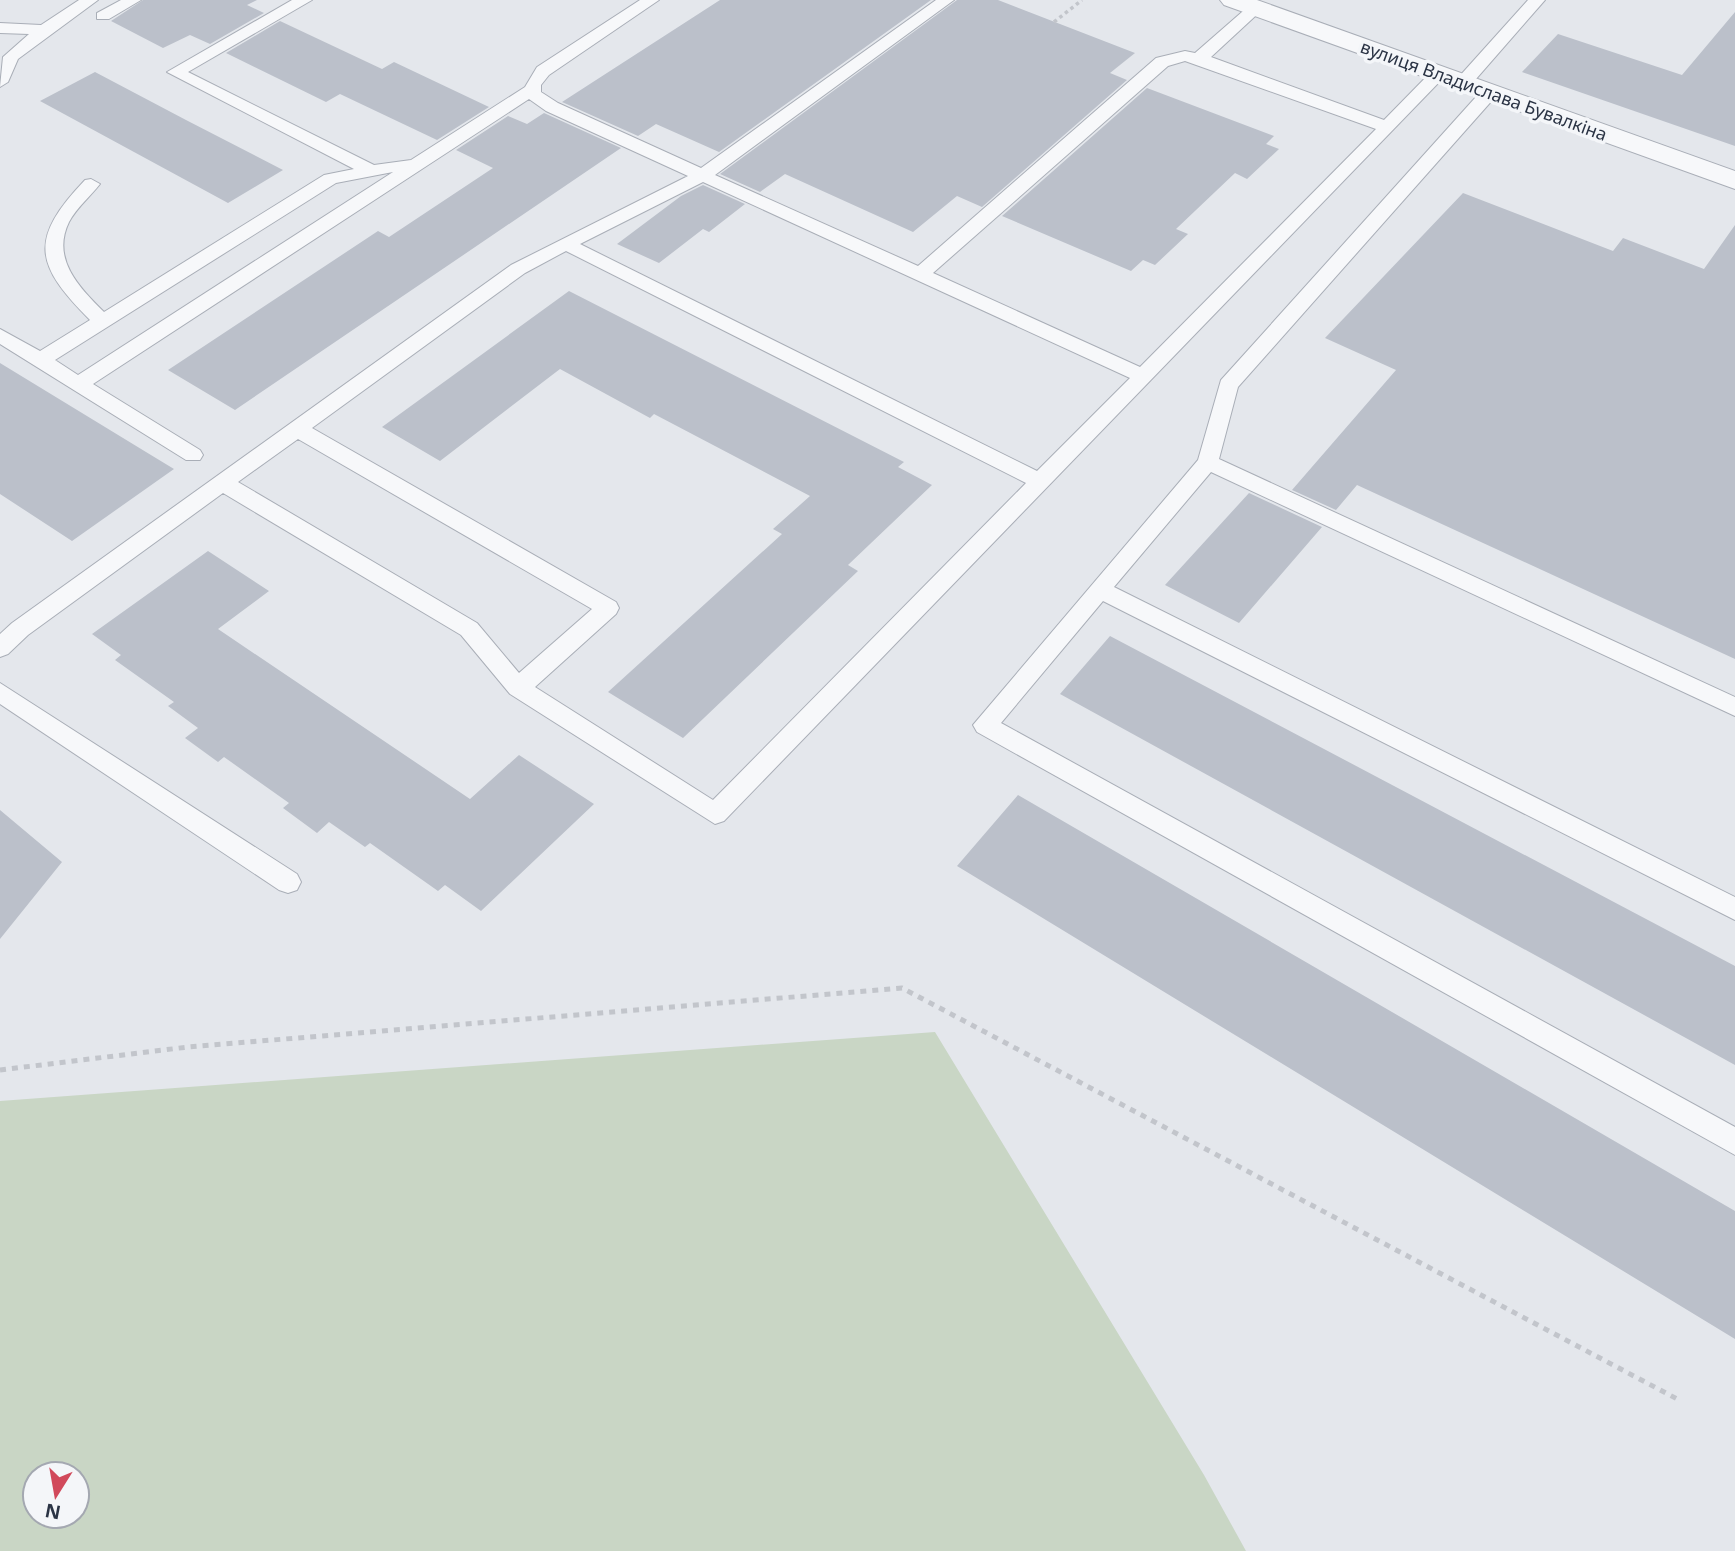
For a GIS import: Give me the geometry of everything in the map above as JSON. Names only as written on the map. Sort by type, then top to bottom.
[{"type":"street","name":"вулиця Владислава Бувалкіна","points":[[1244,4],[1735,181]]},
{"type":"lane","points":[[0,82],[6,57],[90,0]]},
{"type":"lane","points":[[103,16],[133,0]]},
{"type":"lane","points":[[304,0],[175,72],[372,171]]},
{"type":"lane","points":[[78,384],[533,89],[536,77],[542,71],[651,0]]},
{"type":"lane","points":[[0,648],[20,629],[518,269],[657,196],[702,176],[946,0]]},
{"type":"lane","points":[[223,482],[469,629],[518,688],[715,814],[1387,127],[1451,78],[1537,0]]},
{"type":"lane","points":[[1199,58],[1244,4]]},
{"type":"lane","points":[[0,29],[44,30]]},
{"type":"lane","points":[[919,275],[1162,62],[1185,56],[1199,58],[1387,127]]},
{"type":"lane","points":[[533,89],[540,101],[552,107],[1143,376]]},
{"type":"lane","points":[[1490,92],[1228,385],[1208,462],[985,725],[1735,1142]]},
{"type":"lane","points":[[40,360],[330,179],[421,162]]},
{"type":"lane","points":[[91,184],[65,209],[54,232],[56,262],[72,292],[102,321]]},
{"type":"lane","points":[[566,244],[1041,482]]},
{"type":"lane","points":[[0,335],[193,455]]},
{"type":"lane","points":[[297,429],[608,608],[518,688]]},
{"type":"lane","points":[[1208,462],[1735,707]]},
{"type":"lane","points":[[1100,590],[1735,909]]},
{"type":"lane","points":[[0,692],[288,882]]},
{"type":"path","points":[[1054,22],[1082,0]]},
{"type":"path","points":[[0,1070],[188,1047],[902,988],[1681,1401]]},
{"type":"green space","points":[[935,1032],[1204,1475],[1246,1551],[0,1551],[0,1101]]},
{"type":"building","points":[[143,0],[257,0],[247,5],[264,13],[210,44],[190,35],[163,48],[111,21]]},
{"type":"building","points":[[720,0],[931,0],[719,152],[656,124],[638,136],[562,102]]},
{"type":"building","points":[[957,0],[998,0],[1135,53],[1110,73],[1127,80],[982,207],[957,196],[913,232],[785,174],[760,192],[720,174]]},
{"type":"building","points":[[1735,12],[1735,146],[1522,72],[1558,34],[1682,75]]},
{"type":"building","points":[[280,21],[382,69],[394,62],[489,107],[437,140],[340,94],[326,102],[226,53]]},
{"type":"building","points":[[95,72],[283,170],[228,203],[40,101]]},
{"type":"building","points":[[1147,88],[1274,136],[1266,144],[1279,149],[1247,179],[1235,173],[1176,229],[1188,234],[1155,265],[1143,260],[1131,271],[1002,216]]},
{"type":"building","points":[[544,113],[621,148],[235,410],[168,370],[378,231],[389,237],[493,168],[456,150],[508,116],[527,124]]},
{"type":"building","points":[[703,185],[745,204],[709,232],[703,229],[659,263],[617,244],[681,196]]},
{"type":"building","points":[[1463,193],[1613,251],[1623,238],[1704,269],[1735,225],[1735,659],[1357,485],[1336,510],[1292,490],[1396,370],[1325,338]]},
{"type":"building","points":[[569,291],[904,462],[898,467],[932,485],[848,565],[858,571],[683,738],[608,692],[782,534],[773,529],[810,496],[654,414],[650,418],[560,369],[440,461],[382,427]]},
{"type":"building","points":[[0,363],[174,469],[72,541],[0,494]]},
{"type":"building","points":[[1249,493],[1322,527],[1239,623],[1165,585]]},
{"type":"building","points":[[208,551],[269,591],[218,629],[470,799],[519,755],[594,804],[481,911],[445,885],[438,891],[370,843],[365,847],[329,822],[317,833],[283,808],[289,803],[224,757],[218,762],[185,738],[198,728],[168,706],[174,702],[115,660],[121,655],[92,634]]},
{"type":"building","points":[[1110,636],[1735,966],[1735,1065],[1060,694]]},
{"type":"building","points":[[1018,795],[1735,1211],[1735,1339],[957,866]]},
{"type":"building","points":[[0,810],[62,862],[0,939]]}]
